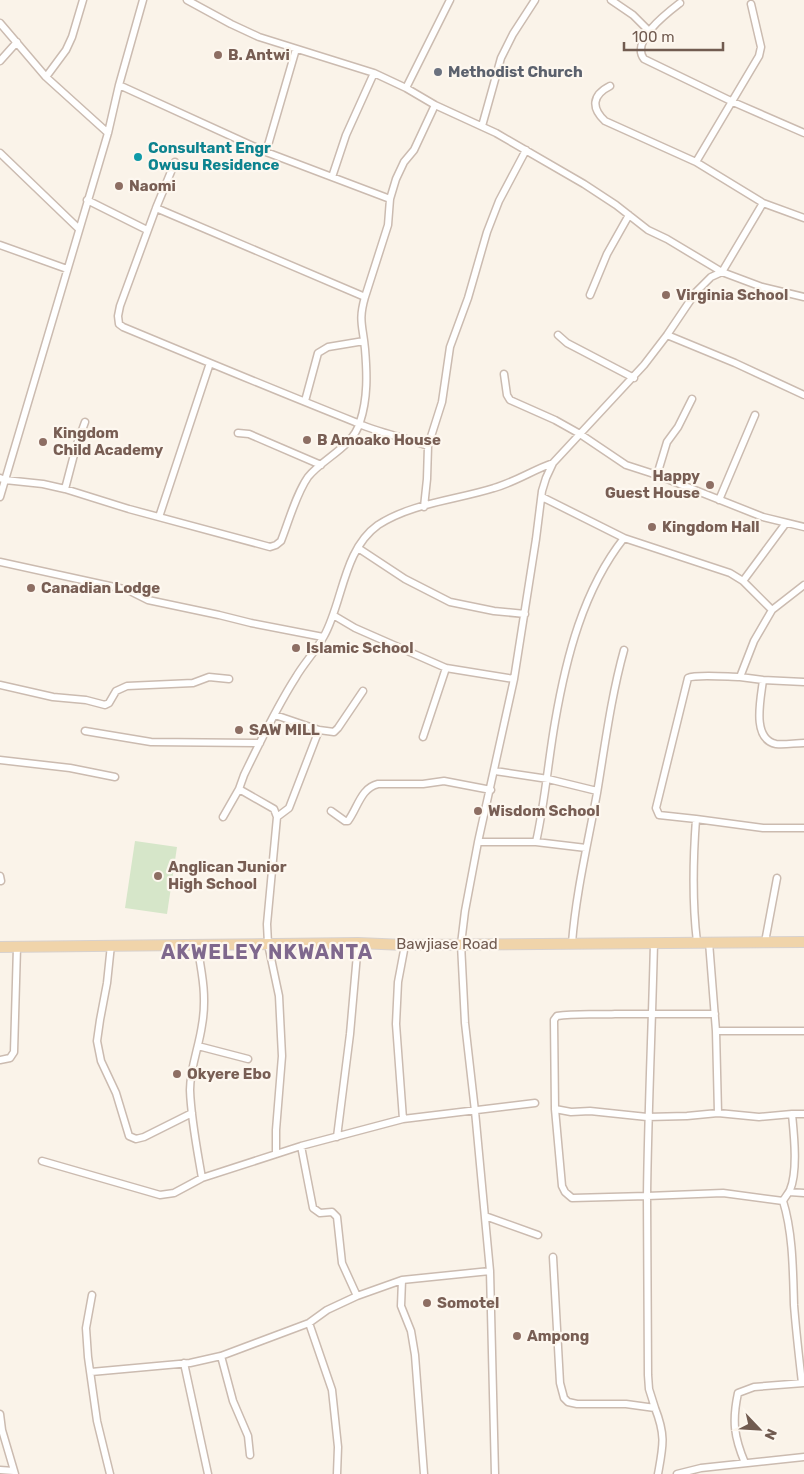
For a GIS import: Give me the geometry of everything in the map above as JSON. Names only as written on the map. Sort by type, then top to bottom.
[{"type":"main road","name":"Bawjiase Road","points":[[0,947],[358,943],[405,945],[804,942]]},
{"type":"street","points":[[46,77],[66,50],[72,38],[83,0]]},
{"type":"street","points":[[0,497],[3,479],[108,133],[119,85],[143,0]]},
{"type":"street","points":[[187,0],[231,24],[259,36],[374,73],[406,88],[435,105],[482,126],[526,150],[584,184],[630,215],[648,230],[667,239],[722,272],[762,287],[804,297]]},
{"type":"street","points":[[406,88],[450,0]]},
{"type":"street","points":[[482,126],[501,58],[513,34],[535,0]]},
{"type":"street","points":[[611,0],[633,14],[649,31]]},
{"type":"street","points":[[680,3],[649,31],[640,50],[640,55],[644,60],[732,102],[804,133]]},
{"type":"street","points":[[696,162],[759,56],[761,47],[751,4]]},
{"type":"street","points":[[0,23],[46,77],[108,133]]},
{"type":"street","points":[[0,61],[17,42]]},
{"type":"street","points":[[266,152],[296,49]]},
{"type":"street","points":[[332,178],[346,135],[374,73]]},
{"type":"street","points":[[119,85],[266,152],[390,199]]},
{"type":"street","points":[[610,86],[601,92],[595,103],[598,114],[605,121],[696,162],[707,171],[763,203],[804,218]]},
{"type":"street","points":[[3,479],[65,489],[270,547],[281,541],[299,494],[308,478],[352,436],[360,424],[366,396],[364,341],[360,320],[365,297],[388,225],[390,199],[400,170],[414,150],[435,105]]},
{"type":"street","points":[[424,507],[428,446],[442,402],[450,347],[468,298],[480,253],[499,202],[526,150]]},
{"type":"street","points":[[0,153],[79,229]]},
{"type":"street","points":[[175,162],[147,230],[120,306],[119,324],[360,424],[428,446]]},
{"type":"street","points":[[87,200],[147,230]]},
{"type":"street","points":[[495,1474],[490,1271],[465,1023],[461,944],[478,842],[514,679],[546,478],[553,463],[634,378],[667,335],[696,292],[710,277],[722,272],[763,203]]},
{"type":"street","points":[[156,208],[365,297]]},
{"type":"street","points":[[590,295],[607,254],[630,215]]},
{"type":"street","points":[[0,245],[67,269]]},
{"type":"street","points":[[558,335],[567,343],[634,378]]},
{"type":"street","points":[[667,335],[736,362],[804,395]]},
{"type":"street","points":[[305,401],[318,352],[328,347],[364,341]]},
{"type":"street","points":[[159,516],[210,363]]},
{"type":"street","points":[[504,374],[506,395],[510,400],[555,420],[580,434],[626,465],[763,517],[804,527]]},
{"type":"street","points":[[657,476],[667,442],[692,399]]},
{"type":"street","points":[[719,500],[755,415]]},
{"type":"street","points":[[65,489],[85,422]]},
{"type":"street","points":[[238,433],[249,434],[321,465]]},
{"type":"street","points":[[223,817],[239,789],[274,715],[296,676],[324,636],[349,566],[358,548],[373,530],[409,510],[496,488],[553,463]]},
{"type":"street","points":[[542,497],[624,538],[730,573],[743,581],[772,610]]},
{"type":"street","points":[[743,581],[786,523]]},
{"type":"street","points":[[536,842],[548,779],[555,721],[580,621],[595,584],[612,553],[624,538]]},
{"type":"street","points":[[358,548],[405,579],[450,602],[494,611],[525,614]]},
{"type":"street","points":[[0,562],[128,590],[148,600],[252,623],[324,636]]},
{"type":"street","points":[[740,677],[754,641],[772,610],[804,585]]},
{"type":"street","points":[[333,615],[355,628],[446,668],[514,679]]},
{"type":"street","points":[[572,944],[579,881],[597,791],[611,699],[624,650]]},
{"type":"street","points":[[423,738],[446,668]]},
{"type":"street","points":[[804,682],[697,675],[688,678],[656,808],[659,814],[763,828],[804,828]]},
{"type":"street","points":[[0,686],[53,697],[86,700],[105,706],[116,691],[127,686],[192,683],[209,678],[228,679]]},
{"type":"street","points":[[763,680],[759,717],[763,736],[775,744],[804,743]]},
{"type":"street","points":[[274,715],[319,730],[334,732],[362,691]]},
{"type":"street","points":[[277,816],[289,808],[319,730]]},
{"type":"street","points":[[85,731],[150,742],[260,743]]},
{"type":"street","points":[[0,760],[70,768],[115,777]]},
{"type":"street","points":[[495,771],[548,779],[597,791]]},
{"type":"street","points":[[331,810],[344,821],[348,821],[364,792],[372,785],[378,784],[423,784],[444,780],[491,790]]},
{"type":"street","points":[[239,789],[274,809],[277,816],[267,924],[268,944],[279,996],[282,1056],[276,1154]]},
{"type":"street","points":[[696,819],[693,887],[697,942]]},
{"type":"street","points":[[478,842],[536,842],[586,848]]},
{"type":"street","points":[[0,876],[1,881]]},
{"type":"street","points":[[764,942],[777,878]]},
{"type":"street","points":[[709,942],[716,1031],[718,1113]]},
{"type":"street","points":[[337,1137],[350,1034],[358,943]]},
{"type":"street","points":[[654,943],[648,1117],[648,1374],[649,1389],[662,1426],[663,1437],[658,1474]]},
{"type":"street","points":[[111,945],[107,984],[97,1041],[101,1061],[116,1094],[129,1136],[136,1139],[144,1137],[192,1113]]},
{"type":"street","points":[[197,945],[205,990],[202,1024],[191,1073],[190,1090],[202,1178]]},
{"type":"street","points":[[403,1119],[396,1024],[398,982],[405,945]]},
{"type":"street","points":[[0,1060],[10,1058],[14,1052],[17,947]]},
{"type":"street","points":[[714,1014],[583,1014],[557,1016],[554,1020],[555,1109],[562,1186],[572,1198],[723,1193],[784,1200]]},
{"type":"street","points":[[716,1031],[804,1031]]},
{"type":"street","points":[[198,1046],[248,1059]]},
{"type":"street","points":[[42,1161],[160,1195],[174,1193],[202,1178],[301,1146],[403,1119],[535,1103]]},
{"type":"street","points":[[555,1109],[571,1112],[590,1111],[648,1117],[718,1113],[759,1117],[804,1114]]},
{"type":"street","points":[[745,1463],[737,1444],[734,1430],[734,1412],[738,1393],[754,1387],[803,1383],[794,1306],[792,1261],[784,1200],[792,1182],[794,1129],[792,1114]]},
{"type":"street","points":[[301,1146],[313,1208],[320,1213],[332,1212],[337,1217],[342,1263],[357,1296]]},
{"type":"street","points":[[789,1192],[804,1193]]},
{"type":"street","points":[[484,1216],[538,1235]]},
{"type":"street","points":[[553,1257],[560,1374],[564,1398],[568,1402],[577,1404],[626,1404],[655,1408]]},
{"type":"street","points":[[91,1372],[184,1363],[221,1356],[309,1323],[327,1310],[357,1296],[402,1280],[490,1271]]},
{"type":"street","points":[[402,1280],[401,1306],[411,1331],[415,1355],[424,1474]]},
{"type":"street","points":[[92,1296],[86,1328],[88,1357],[97,1421],[110,1474]]},
{"type":"street","points":[[309,1323],[332,1390],[338,1447],[336,1474]]},
{"type":"street","points":[[221,1356],[233,1400],[248,1436],[250,1455]]},
{"type":"street","points":[[184,1363],[208,1474]]},
{"type":"street","points":[[0,1414],[2,1430],[14,1473],[0,1470]]},
{"type":"street","points":[[677,1474],[701,1468],[804,1457]]},
{"type":"green space","points":[[135,841],[177,847],[167,914],[125,908]]},
{"type":"place","name":"B. Antwi","points":[[218,55]]},
{"type":"place","name":"Methodist Church","points":[[438,72]]},
{"type":"place","name":"Consultant Engr Owusu Residence","points":[[138,157]]},
{"type":"place","name":"Naomi","points":[[119,186]]},
{"type":"place","name":"Virginia School","points":[[666,295]]},
{"type":"place","name":"B Amoako House","points":[[307,440]]},
{"type":"place","name":"Kingdom Child Academy","points":[[43,442]]},
{"type":"place","name":"Happy Guest House","points":[[710,485]]},
{"type":"place","name":"Kingdom Hall","points":[[652,527]]},
{"type":"place","name":"Canadian Lodge","points":[[31,588]]},
{"type":"place","name":"Islamic School","points":[[296,648]]},
{"type":"place","name":"SAW MILL","points":[[239,730]]},
{"type":"place","name":"Wisdom School","points":[[478,811]]},
{"type":"place","name":"Anglican Junior High School","points":[[158,876]]},
{"type":"place","name":"Okyere Ebo","points":[[177,1074]]},
{"type":"place","name":"Somotel","points":[[427,1303]]},
{"type":"place","name":"Ampong","points":[[517,1336]]},
{"type":"district","name":"AKWELEY NKWANTA","points":[[267,952]]}]
